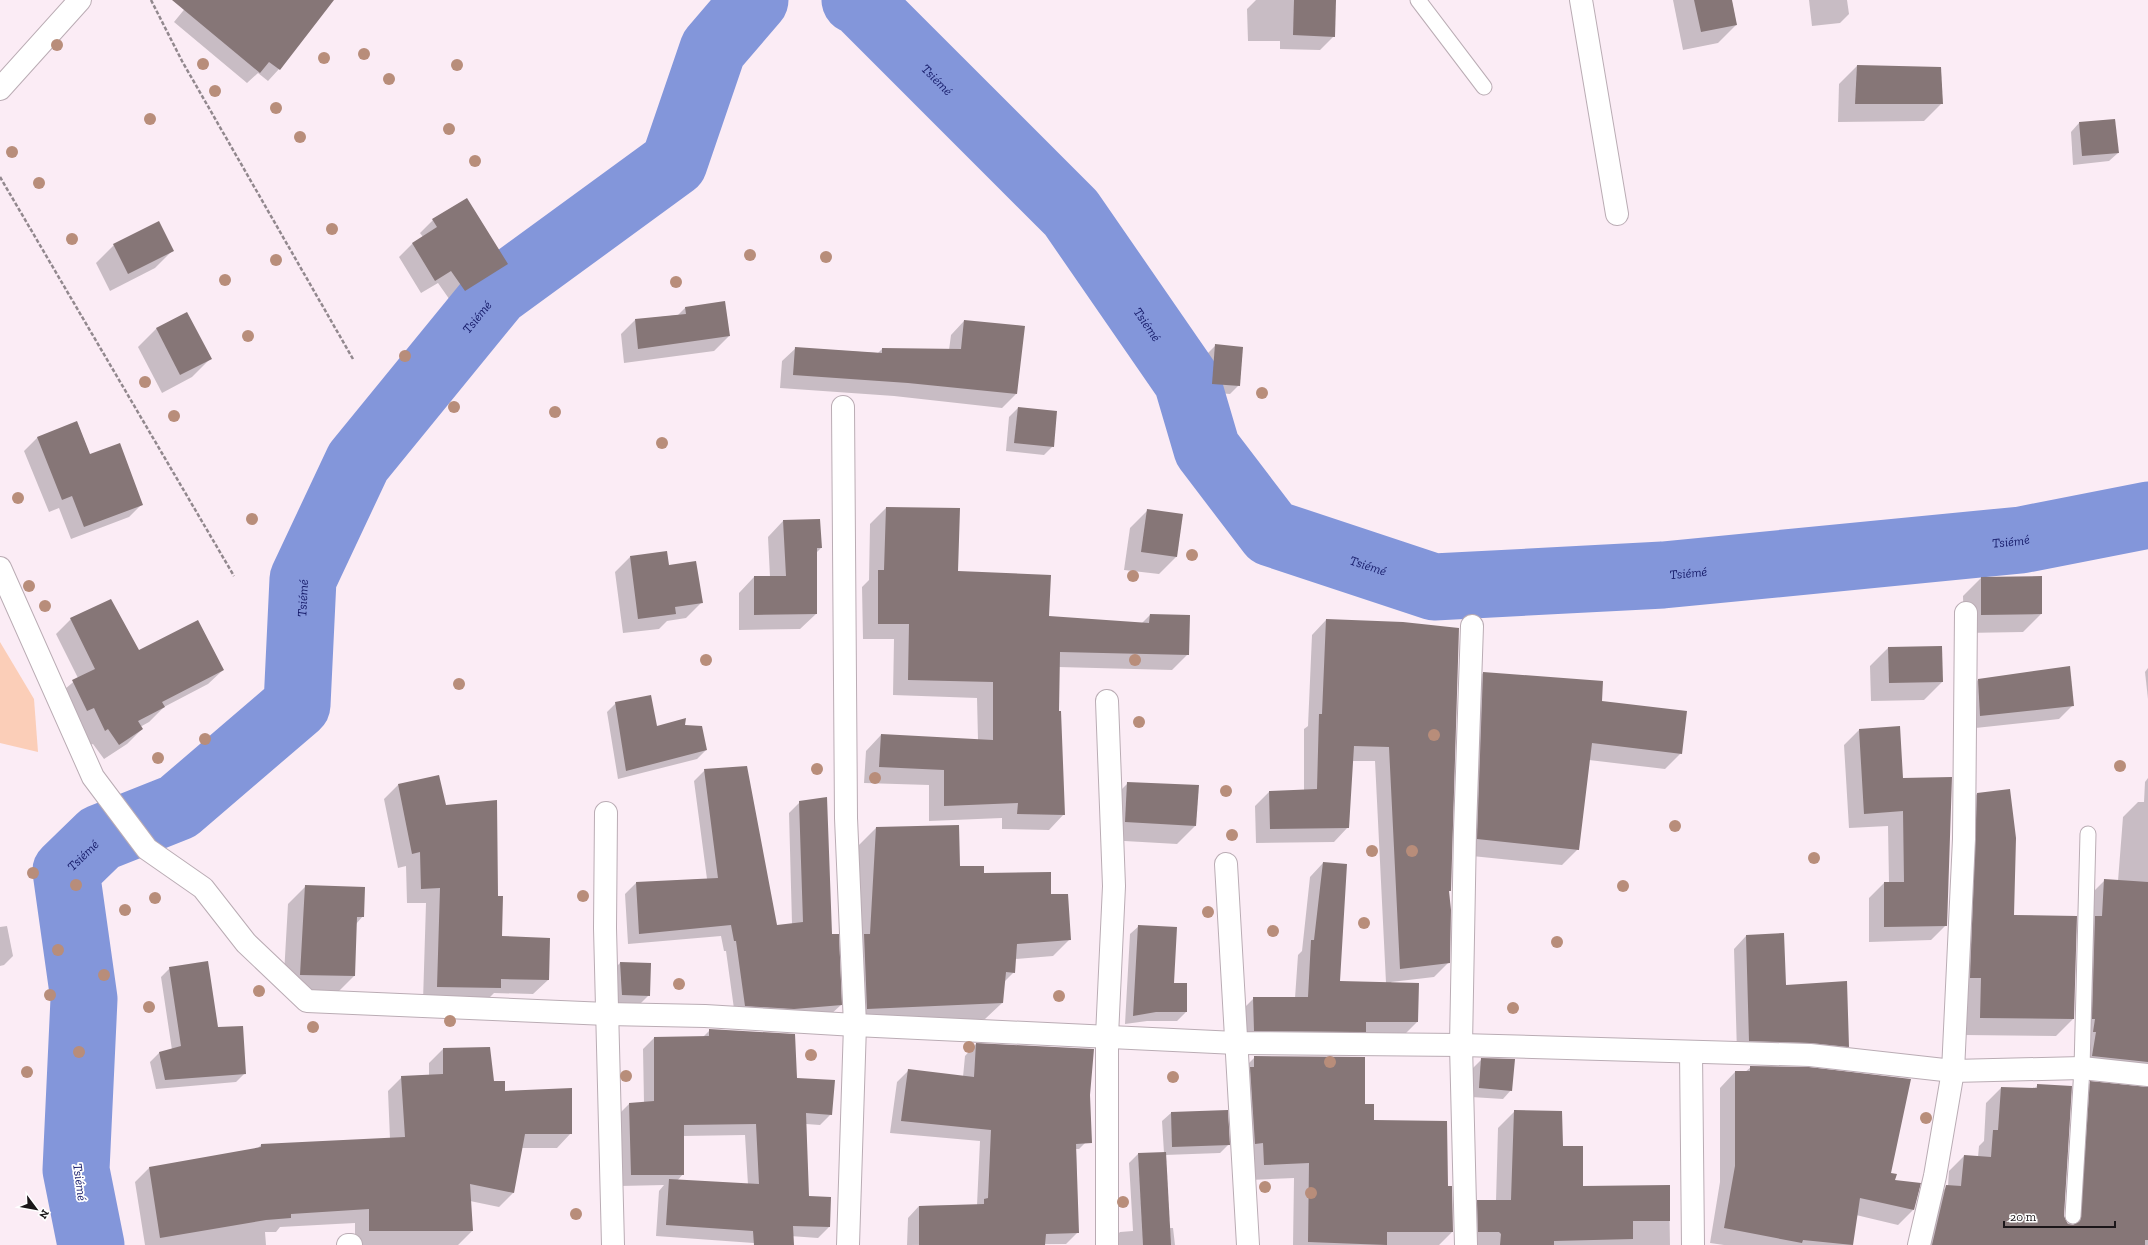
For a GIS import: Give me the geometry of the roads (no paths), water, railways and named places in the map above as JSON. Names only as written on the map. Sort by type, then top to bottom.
[{"type":"street","points":[[0,89],[80,0]]},
{"type":"street","points":[[1581,0],[1617,214]]},
{"type":"street","points":[[843,407],[846,818],[855,1025],[848,1245]]},
{"type":"street","points":[[0,568],[93,777],[147,850],[203,888],[246,943],[307,1001],[607,1014],[705,1016],[855,1025],[1236,1043],[1461,1045],[1810,1055],[1953,1071],[2082,1068],[2148,1075]]},
{"type":"street","points":[[1919,1245],[1935,1176],[1953,1071],[1964,839],[1966,613]]},
{"type":"street","points":[[1466,1245],[1461,1045],[1465,830],[1472,626]]},
{"type":"street","points":[[1107,701],[1114,886],[1107,1036],[1108,1245]]},
{"type":"street","points":[[606,813],[605,928],[613,1245]]},
{"type":"street","points":[[1226,864],[1248,1245]]},
{"type":"street","points":[[1692,1052],[1693,1245]]},
{"type":"lane","points":[[1418,0],[1484,87]]},
{"type":"lane","points":[[2072,1216],[2082,1068],[2088,834]]},
{"type":"waterway","name":"Tsiémé","points":[[91,1245],[76,1170],[84,999],[66,871],[100,838],[178,807],[297,705],[303,579],[358,462],[496,293],[674,163],[713,49],[755,0]]},
{"type":"waterway","name":"Tsiémé","points":[[855,0],[859,1],[1071,213],[1187,381],[1207,449],[1271,533],[1434,587],[1663,575],[2021,540],[2148,515]]}]
